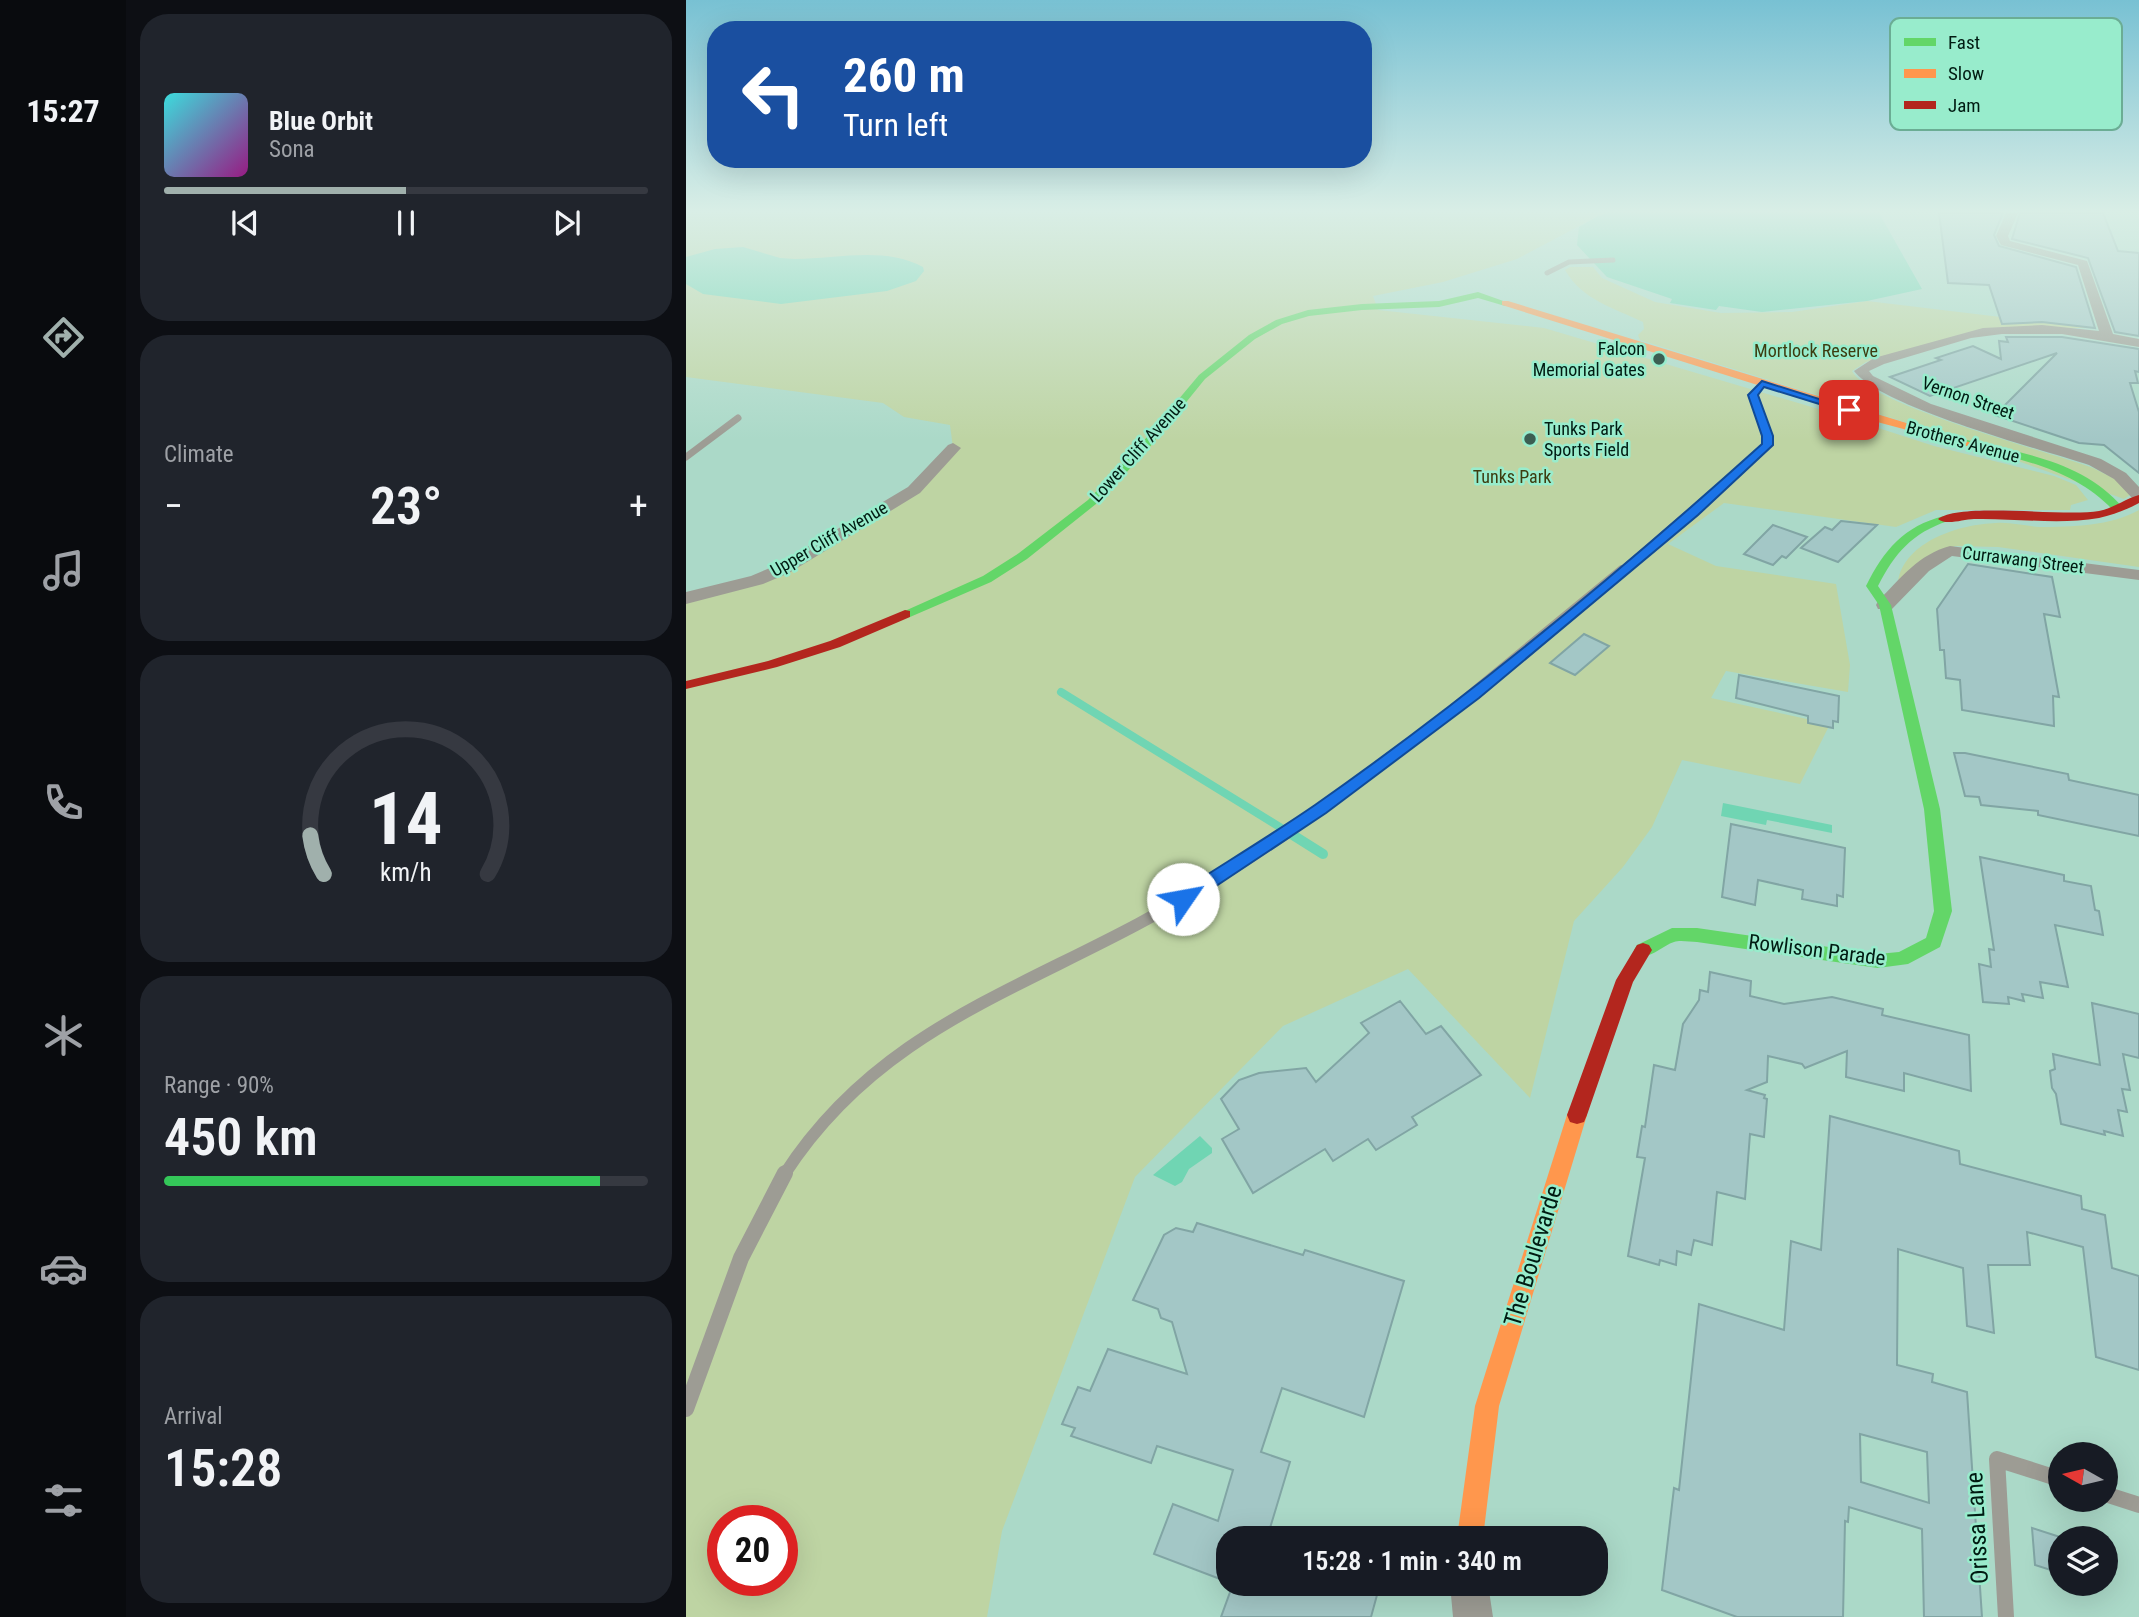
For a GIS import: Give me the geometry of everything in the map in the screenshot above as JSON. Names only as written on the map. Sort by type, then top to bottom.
[{"type":"street","points":[[2091,288],[2107,335],[2139,343]]},
{"type":"street","name":"Brothers Avenue","points":[[1478,295],[1870,417],[2018,456],[2080,477],[2107,495],[2117,508]]},
{"type":"street","name":"Lower Cliff Avenue","points":[[686,685],[772,664],[835,644],[987,579],[1023,556],[1092,502],[1140,452],[1202,377],[1252,337],[1279,322],[1322,311],[1431,305],[1478,295]]},
{"type":"street","name":"Vernon Street","points":[[1885,605],[1872,586],[1892,548],[1919,528],[1950,517],[1982,513],[2076,517],[2132,504],[2139,497],[2120,476],[2082,457],[1926,407],[1868,379],[1861,371],[1866,366],[1981,332],[2086,331],[2107,335]]},
{"type":"street","name":"Upper Cliff Avenue","points":[[686,598],[757,580],[783,569],[914,490],[953,449]]},
{"type":"street","name":"Currawang Street","points":[[1885,605],[1908,579],[1936,556],[1950,551],[2139,575]]},
{"type":"street","name":"Rowlison Parade","points":[[1625,980],[1644,948],[1672,935],[1697,935],[1878,961],[1902,959],[1934,942],[1943,911],[1932,809],[1885,605]]},
{"type":"street","name":"The Boulevarde","points":[[1472,1526],[1487,1406],[1566,1146],[1625,980]]},
{"type":"street","points":[[1470,1596],[1473,1617]]},
{"type":"lane","points":[[686,1409],[725,1296],[754,1228],[783,1173],[822,1121],[855,1088],[954,1016],[1183,899],[1320,809],[1474,695],[1693,512],[1767,445],[1768,436],[1753,395],[1762,384]]},
{"type":"lane","points":[[686,457],[738,418]]},
{"type":"lane","name":"Orissa Lane","points":[[2006,1617],[1997,1459],[2048,1475]]},
{"type":"lane","points":[[2118,1498],[2139,1505]]},
{"type":"green space","name":"Tunks Park","points":[[686,288],[1411,288],[1373,296],[1378,310],[1544,328],[1934,446],[2054,476],[2076,485],[2088,500],[2071,505],[2070,510],[1936,510],[1896,527],[1724,503],[1668,544],[1716,566],[1836,584],[1850,665],[1848,692],[1726,671],[1711,698],[1830,724],[1800,784],[1682,760],[1652,827],[1623,867],[1574,921],[1530,1098],[1408,969],[1283,1026],[1135,1177],[1002,1531],[987,1617],[686,1617],[686,598],[757,580],[914,490],[953,448],[950,425],[904,417],[883,403],[686,377]]},
{"type":"green space","name":"Mortlock Reserve","points":[[1625,288],[1655,302],[1721,313],[1792,312],[1867,301],[2093,328],[1987,328],[1866,362],[1852,371],[1865,384],[1924,412],[2093,468],[2115,479],[2130,495],[2124,499],[1937,432],[1640,340],[1638,335],[1644,329],[1643,322],[1580,289]]},
{"type":"green space","points":[[2139,510],[2139,567],[1998,547],[1955,546],[1898,582],[1902,568],[1911,556],[1922,546],[1951,531],[1996,523],[2065,527],[2116,519]]},
{"type":"shaded area","points":[[694,288],[894,288],[781,304],[703,294]]},
{"type":"shaded area","points":[[1641,288],[1922,289],[1867,301],[1762,312],[1719,306],[1716,310],[1670,303],[1672,299]]},
{"type":"shaded area","points":[[1723,803],[1832,825],[1832,833],[1767,820],[1766,825],[1721,816]]},
{"type":"shaded area","points":[[1200,1136],[1212,1148],[1212,1153],[1189,1169],[1182,1182],[1175,1186],[1153,1175]]},
{"type":"building","points":[[1990,288],[2083,288],[2095,328],[2042,322],[2002,324]]},
{"type":"building","points":[[2099,288],[2139,288],[2139,336],[2115,332]]},
{"type":"building","points":[[2006,337],[2062,337],[2139,349],[2139,372],[2135,371],[2138,383],[2130,383],[2139,412],[2139,473],[2104,445],[2079,443],[1995,415],[2057,353],[1930,396],[1890,377],[1973,346],[2001,359],[1999,341],[2008,342]]},
{"type":"building","points":[[1841,521],[1877,525],[1838,562],[1801,548],[1825,527],[1832,530]]},
{"type":"building","points":[[1773,525],[1807,537],[1786,558],[1782,556],[1773,565],[1744,554]]},
{"type":"building","points":[[1968,564],[2052,577],[2060,617],[2044,614],[2059,697],[2053,696],[2054,726],[1962,710],[1960,680],[1946,678],[1944,650],[1940,650],[1937,609]]},
{"type":"building","points":[[1584,634],[1609,646],[1575,675],[1550,663]]},
{"type":"building","points":[[1739,675],[1839,696],[1838,722],[1833,721],[1833,728],[1808,723],[1808,716],[1736,698]]},
{"type":"building","points":[[1954,753],[2068,774],[2069,780],[2139,795],[2139,836],[2038,815],[2038,811],[1981,805],[1979,797],[1965,796]]},
{"type":"building","points":[[1731,824],[1845,848],[1843,897],[1837,895],[1837,906],[1802,899],[1803,890],[1758,880],[1755,905],[1722,897]]},
{"type":"building","points":[[1980,857],[2064,875],[2064,881],[2091,886],[2103,935],[2055,925],[2068,987],[2040,982],[2043,998],[2022,994],[2024,1001],[2008,997],[2009,1004],[1983,1002],[1979,964],[1991,967],[1989,949],[1994,950]]},
{"type":"building","points":[[1710,972],[1751,981],[1750,996],[1784,1004],[1832,997],[1883,1009],[1882,1015],[1969,1035],[1971,1091],[1904,1073],[1904,1091],[1846,1077],[1847,1051],[1805,1068],[1802,1064],[1768,1056],[1767,1082],[1747,1090],[1765,1095],[1764,1098],[1767,1099],[1764,1137],[1750,1134],[1745,1199],[1717,1192],[1712,1245],[1694,1240],[1691,1255],[1677,1251],[1676,1265],[1660,1260],[1659,1265],[1628,1256],[1645,1158],[1637,1157],[1642,1126],[1645,1127],[1654,1065],[1675,1070],[1683,1024],[1699,1000],[1700,990],[1708,992]]},
{"type":"building","points":[[1400,1001],[1426,1034],[1441,1026],[1481,1075],[1412,1117],[1417,1125],[1376,1150],[1368,1139],[1333,1161],[1325,1149],[1253,1193],[1222,1139],[1239,1129],[1221,1099],[1239,1080],[1259,1073],[1306,1068],[1316,1082],[1369,1033],[1361,1023]]},
{"type":"building","points":[[2092,1003],[2139,1014],[2139,1058],[2123,1054],[2130,1090],[2122,1089],[2127,1112],[2118,1110],[2123,1136],[2104,1131],[2105,1135],[2061,1124],[2056,1094],[2052,1088],[2050,1071],[2055,1069],[2053,1054],[2100,1065]]},
{"type":"building","points":[[1830,1116],[1959,1151],[1960,1164],[2081,1196],[2082,1209],[2105,1215],[2112,1268],[2139,1276],[2139,1370],[2096,1357],[2083,1247],[2027,1232],[2030,1265],[1988,1265],[1994,1333],[1967,1326],[1963,1268],[1898,1249],[1897,1365],[1933,1374],[1932,1382],[1967,1392],[1982,1617],[1924,1617],[1922,1529],[1849,1507],[1848,1522],[1845,1521],[1843,1617],[1737,1617],[1662,1590],[1674,1488],[1679,1490],[1699,1304],[1784,1330],[1791,1241],[1821,1250]],"holes":[[[1860,1434],[1927,1452],[1929,1503],[1861,1482]]]},
{"type":"building","points":[[1197,1223],[1303,1255],[1305,1250],[1404,1281],[1364,1417],[1282,1388],[1261,1452],[1290,1462],[1271,1526],[1216,1526],[1216,1577],[1154,1554],[1173,1504],[1218,1521],[1233,1470],[1157,1446],[1151,1463],[1071,1436],[1075,1428],[1062,1424],[1078,1387],[1090,1391],[1108,1349],[1187,1374],[1172,1322],[1161,1318],[1158,1309],[1133,1300],[1164,1235],[1176,1228],[1193,1232]]},
{"type":"building","points":[[2032,1528],[2048,1533],[2048,1569],[2035,1565]]},
{"type":"building","points":[[1229,1596],[1377,1596],[1371,1617],[1221,1617]]},
{"type":"waterway","points":[[1061,692],[1291,834]]},
{"type":"waterway","points":[[1288,832],[1323,854]]},
{"type":"traffic: fast","points":[[905,614],[987,579],[1023,556],[1092,502],[1140,452],[1202,377],[1252,337],[1279,322],[1308,313],[1362,307],[1439,304],[1478,295],[1505,303]]},
{"type":"traffic: fast","points":[[1967,443],[2028,458],[2068,472],[2103,493],[2117,508]]},
{"type":"traffic: fast","points":[[1643,950],[1672,935],[1697,935],[1878,961],[1902,959],[1934,942],[1943,911],[1932,809],[1885,605],[1872,586],[1899,543],[1918,529],[1944,519]]},
{"type":"traffic: slow","points":[[1505,303],[1870,417],[1967,443]]},
{"type":"traffic: slow","points":[[1472,1526],[1487,1406],[1577,1115]]},
{"type":"traffic: jam","points":[[1944,519],[1991,515],[2074,517],[2121,508],[2139,498]]},
{"type":"traffic: jam","points":[[686,685],[772,664],[835,644],[905,614]]},
{"type":"traffic: jam","points":[[1577,1115],[1625,980],[1643,950]]},
{"type":"place","name":"Falcon Memorial Gates","points":[[1659,359]]},
{"type":"place","name":"Tunks Park Sports Field","points":[[1530,439]]},
{"type":"route","points":[[1183,899],[1320,809],[1474,695],[1693,512],[1767,445],[1768,436],[1753,395],[1762,384],[1849,410]]}]
